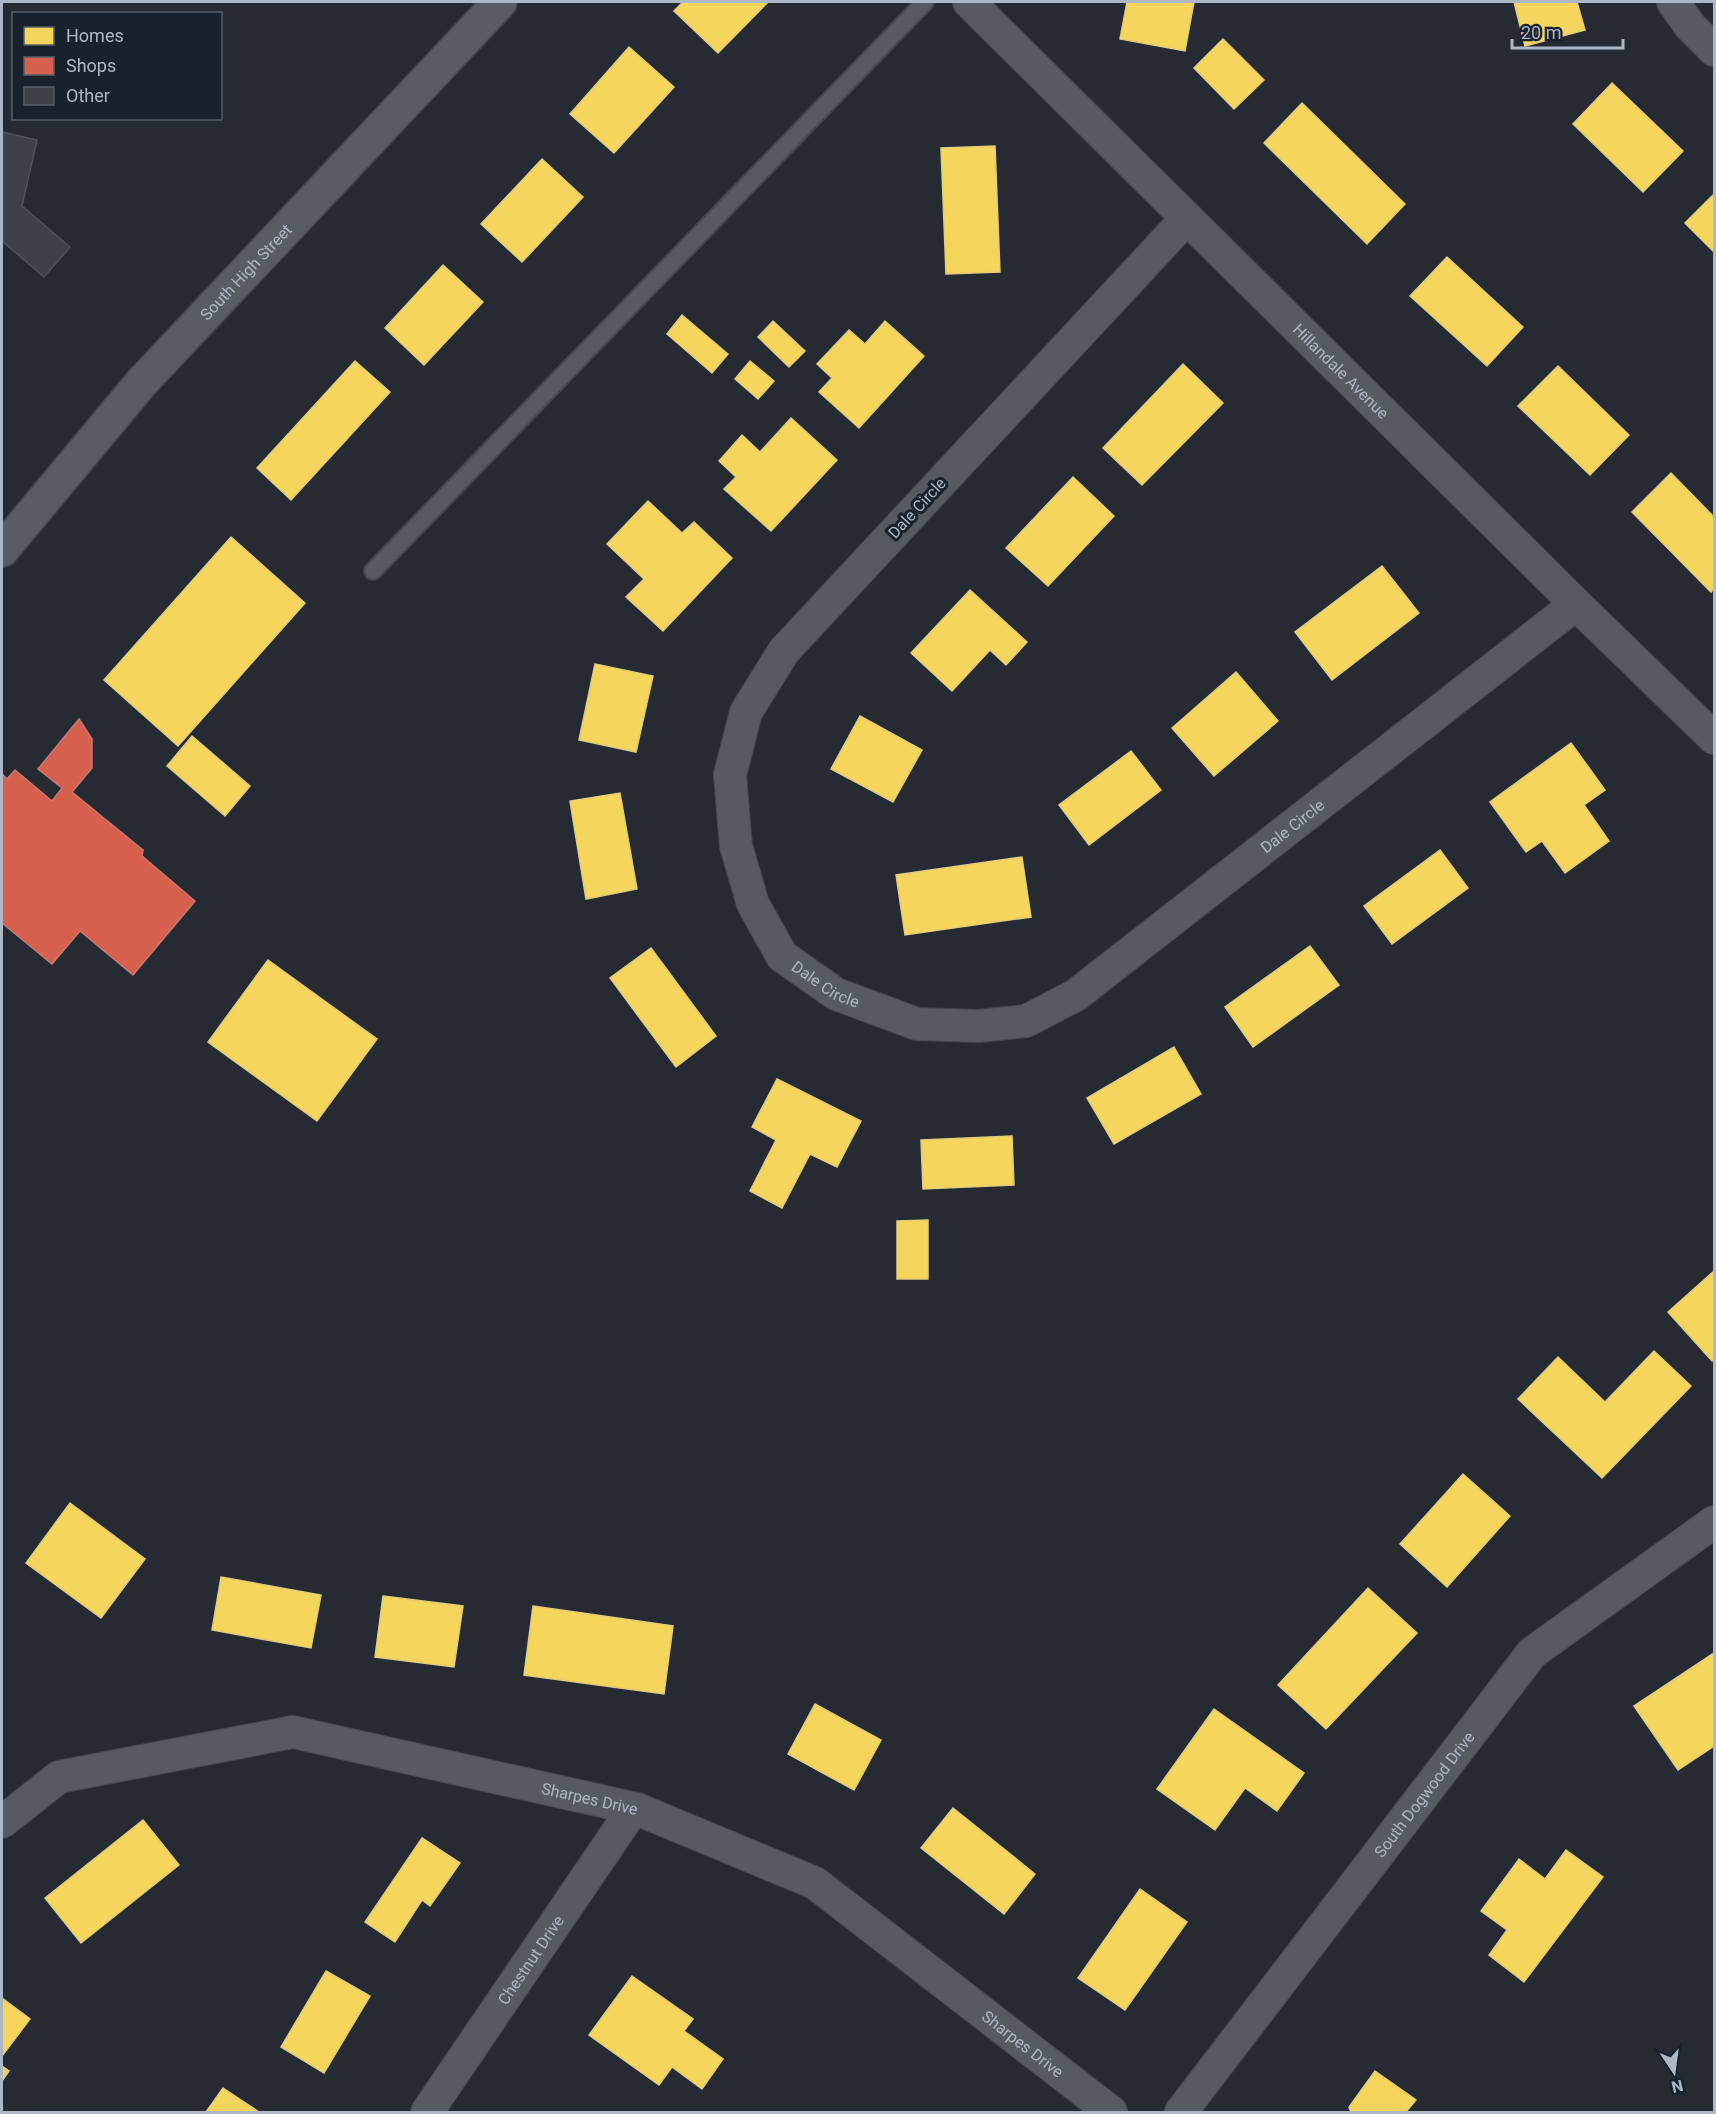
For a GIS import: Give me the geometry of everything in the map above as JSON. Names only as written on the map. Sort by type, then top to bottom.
[{"type":"main road","name":"South High Street","points":[[2,550],[142,382],[494,3]]},
{"type":"street","name":"Hillandale Avenue","points":[[969,2],[1575,604],[1714,738]]},
{"type":"street","points":[[1673,2],[1690,26],[1714,50]]},
{"type":"street","name":"Dale Circle","points":[[1187,218],[784,651],[746,712],[730,775],[736,846],[753,904],[782,956],[836,994],[917,1024],[979,1026],[1026,1020],[1076,995],[1575,604]]},
{"type":"street","name":"South Dogwood Drive","points":[[1181,2112],[1532,1653],[1714,1522]]},
{"type":"street","name":"Sharpes Drive","points":[[2,1822],[59,1777],[292,1732],[637,1809],[815,1883],[1111,2112]]},
{"type":"street","name":"Chestnut Drive","points":[[427,2112],[631,1812],[637,1809]]},
{"type":"lane","points":[[374,571],[925,2]]},
{"type":"building: Homes","points":[[683,2],[768,2],[718,53],[674,11]]},
{"type":"building: Homes","points":[[1127,2],[1194,2],[1185,51],[1120,39]]},
{"type":"building: Homes","points":[[1514,2],[1577,2],[1585,30],[1525,46]]},
{"type":"building: Homes","points":[[1223,39],[1264,80],[1234,109],[1194,68]]},
{"type":"building: Homes","points":[[629,47],[674,87],[614,153],[570,114]]},
{"type":"building: Homes","points":[[1612,83],[1683,151],[1643,192],[1573,124]]},
{"type":"building: Homes","points":[[1302,103],[1405,204],[1367,244],[1264,143]]},
{"type":"building: Homes","points":[[995,146],[1000,272],[946,274],[941,148]]},
{"type":"building: Homes","points":[[542,159],[583,197],[522,262],[481,224]]},
{"type":"building: Homes","points":[[1714,194],[1714,252],[1685,223]]},
{"type":"building: Homes","points":[[1447,257],[1523,327],[1487,366],[1410,296]]},
{"type":"building: Homes","points":[[443,265],[483,302],[424,365],[385,328]]},
{"type":"building: Homes","points":[[682,315],[728,354],[712,373],[667,334]]},
{"type":"building: Homes","points":[[773,321],[805,351],[789,367],[758,337]]},
{"type":"building: Homes","points":[[885,321],[924,356],[859,428],[819,392],[832,378],[817,364],[849,330],[865,344]]},
{"type":"building: Homes","points":[[355,361],[390,392],[291,500],[257,468]]},
{"type":"building: Homes","points":[[750,361],[774,381],[758,399],[735,379]]},
{"type":"building: Homes","points":[[1183,364],[1223,403],[1142,485],[1103,448]]},
{"type":"building: Homes","points":[[1558,366],[1629,435],[1590,475],[1518,406]]},
{"type":"building: Homes","points":[[791,418],[837,460],[771,531],[724,489],[736,477],[719,461],[742,435],[760,452]]},
{"type":"building: Homes","points":[[1671,473],[1714,517],[1714,588],[1711,592],[1632,512]]},
{"type":"building: Homes","points":[[1073,477],[1114,516],[1048,586],[1006,548]]},
{"type":"building: Homes","points":[[648,501],[682,533],[694,522],[732,558],[663,631],[626,597],[644,579],[607,544]]},
{"type":"building: Homes","points":[[231,537],[305,603],[178,746],[104,680]]},
{"type":"building: Homes","points":[[1382,566],[1419,613],[1332,680],[1295,632]]},
{"type":"building: Homes","points":[[970,590],[1027,642],[1006,665],[990,650],[952,691],[911,653]]},
{"type":"building: Homes","points":[[595,664],[653,676],[636,752],[579,740]]},
{"type":"building: Homes","points":[[1236,672],[1278,721],[1214,776],[1172,728]]},
{"type":"building: Homes","points":[[860,716],[922,750],[893,802],[831,769]]},
{"type":"building: Homes","points":[[192,736],[250,786],[225,816],[167,766]]},
{"type":"building: Homes","points":[[1571,743],[1605,790],[1584,805],[1609,841],[1565,873],[1542,841],[1526,852],[1490,802]]},
{"type":"building: Homes","points":[[1131,751],[1161,790],[1089,845],[1059,805]]},
{"type":"building: Homes","points":[[620,793],[637,889],[586,899],[570,801]]},
{"type":"building: Homes","points":[[1440,850],[1468,888],[1392,944],[1364,906]]},
{"type":"building: Homes","points":[[1022,857],[1031,917],[905,935],[896,875]]},
{"type":"building: Homes","points":[[1310,946],[1339,985],[1253,1047],[1225,1007]]},
{"type":"building: Homes","points":[[651,948],[716,1036],[676,1067],[610,978]]},
{"type":"building: Homes","points":[[268,960],[377,1039],[317,1121],[208,1042]]},
{"type":"building: Homes","points":[[1174,1047],[1201,1094],[1114,1144],[1087,1098]]},
{"type":"building: Homes","points":[[777,1079],[861,1121],[837,1167],[810,1154],[782,1208],[750,1191],[776,1140],[752,1127]]},
{"type":"building: Homes","points":[[1012,1136],[1014,1185],[923,1189],[921,1140]]},
{"type":"building: Homes","points":[[928,1220],[928,1279],[897,1279],[897,1221]]},
{"type":"building: Homes","points":[[1714,1271],[1714,1359],[1712,1361],[1668,1312]]},
{"type":"building: Homes","points":[[1654,1351],[1691,1386],[1602,1478],[1518,1399],[1558,1357],[1605,1402]]},
{"type":"building: Homes","points":[[1463,1474],[1510,1516],[1447,1587],[1400,1544]]},
{"type":"building: Homes","points":[[70,1503],[145,1559],[101,1618],[26,1563]]},
{"type":"building: Homes","points":[[221,1577],[321,1595],[311,1648],[212,1630]]},
{"type":"building: Homes","points":[[1368,1588],[1417,1633],[1326,1729],[1278,1685]]},
{"type":"building: Homes","points":[[383,1596],[463,1606],[454,1667],[375,1657]]},
{"type":"building: Homes","points":[[533,1606],[673,1626],[664,1694],[524,1675]]},
{"type":"building: Homes","points":[[1714,1653],[1714,1746],[1678,1770],[1634,1706]]},
{"type":"building: Homes","points":[[815,1704],[881,1740],[854,1790],[788,1754]]},
{"type":"building: Homes","points":[[1214,1709],[1304,1773],[1277,1811],[1245,1788],[1215,1830],[1157,1789]]},
{"type":"building: Homes","points":[[953,1808],[1035,1874],[1004,1914],[921,1848]]},
{"type":"building: Homes","points":[[143,1820],[179,1865],[81,1943],[45,1898]]},
{"type":"building: Homes","points":[[422,1838],[460,1863],[430,1906],[422,1900],[395,1942],[365,1922]]},
{"type":"building: Homes","points":[[1566,1850],[1603,1877],[1524,1982],[1489,1955],[1507,1930],[1481,1911],[1519,1859],[1545,1879]]},
{"type":"building: Homes","points":[[1140,1889],[1187,1922],[1125,2010],[1078,1978]]},
{"type":"building: Homes","points":[[326,1971],[370,1996],[324,2073],[281,2047]]},
{"type":"building: Homes","points":[[632,1976],[693,2019],[684,2031],[723,2059],[702,2089],[672,2067],[659,2085],[589,2035]]},
{"type":"building: Homes","points":[[2,1998],[30,2019],[2,2056]]},
{"type":"building: Homes","points":[[2,2066],[9,2071],[2,2081]]},
{"type":"building: Homes","points":[[1375,2071],[1416,2100],[1406,2112],[1351,2112],[1349,2107]]},
{"type":"building: Homes","points":[[223,2088],[259,2112],[206,2112]]},
{"type":"building: Shops","points":[[79,719],[92,739],[92,768],[72,792],[143,850],[142,856],[195,901],[133,975],[80,931],[52,964],[2,923],[2,774],[7,779],[15,770],[52,801],[62,788],[38,769]]},
{"type":"building: Other","points":[[2,132],[37,140],[22,206],[70,247],[44,277],[2,241]]}]
